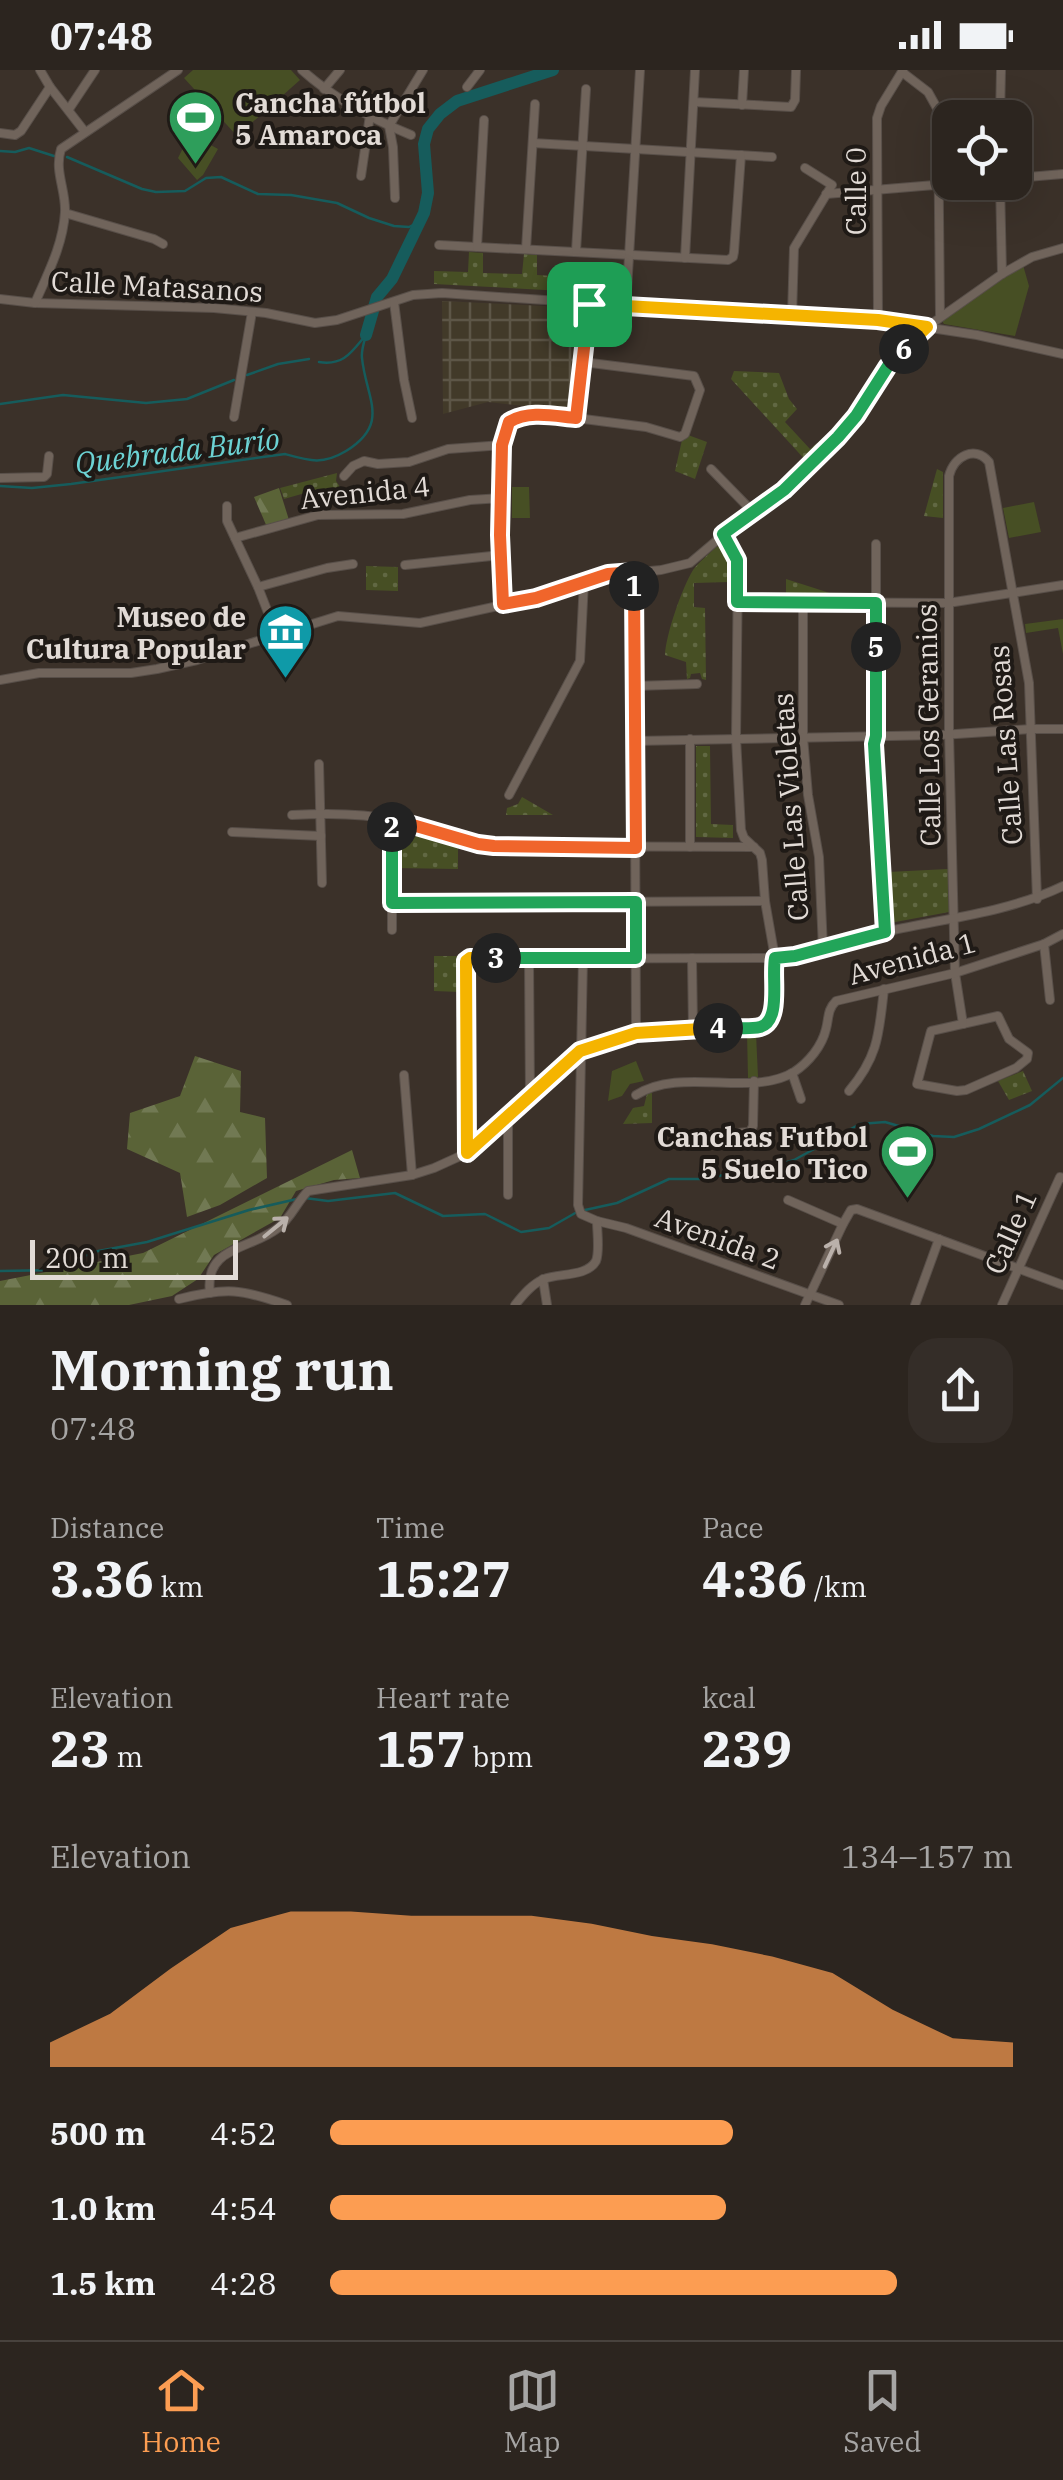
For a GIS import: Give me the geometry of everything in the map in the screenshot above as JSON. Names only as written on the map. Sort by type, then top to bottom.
[{"type":"street","points":[[40,70],[85,132]]},
{"type":"street","points":[[68,110],[95,70]]},
{"type":"street","points":[[35,303],[58,253],[65,213],[58,174],[62,149],[178,70]]},
{"type":"street","points":[[302,70],[324,89],[411,135]]},
{"type":"street","points":[[324,89],[340,70]]},
{"type":"street","points":[[395,198],[389,126],[422,70]]},
{"type":"street","points":[[467,87],[480,70]]},
{"type":"street","points":[[626,307],[640,70]]},
{"type":"street","points":[[685,258],[695,70]]},
{"type":"street","points":[[742,105],[744,70]]},
{"type":"street","points":[[694,102],[791,107],[795,100],[796,70]]},
{"type":"street","points":[[1000,100],[1001,70]]},
{"type":"street","points":[[903,71],[932,100]]},
{"type":"street","name":"Calle 0","points":[[878,320],[878,112],[903,71]]},
{"type":"street","points":[[0,134],[15,135],[21,130],[50,87]]},
{"type":"street","points":[[576,252],[586,89]]},
{"type":"street","points":[[526,248],[535,104]]},
{"type":"street","points":[[361,176],[370,115]]},
{"type":"street","points":[[477,247],[484,120]]},
{"type":"street","points":[[533,142],[772,157]]},
{"type":"street","points":[[440,244],[725,261],[733,257],[741,155]]},
{"type":"street","points":[[805,168],[830,190],[932,186]]},
{"type":"street","points":[[1032,177],[1063,174]]},
{"type":"street","points":[[792,316],[794,248],[830,190]]},
{"type":"street","points":[[938,200],[940,317]]},
{"type":"street","points":[[1000,200],[1002,274]]},
{"type":"street","points":[[65,213],[154,238],[163,244]]},
{"type":"street","points":[[0,680],[39,673],[157,670],[338,616],[420,623],[536,598],[608,574],[661,570],[690,562],[784,490],[838,437],[888,366],[927,327],[1002,274],[1032,257],[1063,248]]},
{"type":"street","points":[[412,418],[394,302],[413,295],[878,320],[1063,354]]},
{"type":"street","name":"Calle Matasanos","points":[[0,298],[35,303],[252,312],[316,323],[394,302]]},
{"type":"street","points":[[576,418],[589,304]]},
{"type":"street","points":[[234,417],[252,312]]},
{"type":"street","points":[[503,604],[502,445],[509,422],[527,414],[576,418],[646,427],[680,438],[685,434],[700,390],[694,376],[583,362]]},
{"type":"street","points":[[344,476],[364,461],[409,462],[448,449],[502,445]]},
{"type":"street","name":"Calle Los Geranios","points":[[963,1024],[956,973],[949,732],[949,476],[959,458],[974,452],[986,458],[990,471]]},
{"type":"street","points":[[0,478],[44,478],[49,456]]},
{"type":"street","points":[[710,469],[753,512]]},
{"type":"street","name":"Calle Las Rosas","points":[[990,471],[1029,683],[1036,898]]},
{"type":"street","name":"Avenida 4","points":[[235,538],[318,515],[402,514],[470,500],[502,498]]},
{"type":"street","points":[[227,506],[226,521],[276,634]]},
{"type":"street","points":[[210,1292],[209,1276],[220,1256],[279,1227],[308,1191],[412,1176],[467,1153],[580,1051],[636,1033],[760,1027],[770,1021],[775,958],[762,860],[741,830],[736,738],[737,560],[723,534]]},
{"type":"street","points":[[865,548],[876,546],[874,744],[885,932]]},
{"type":"street","points":[[405,565],[500,555]]},
{"type":"street","points":[[258,587],[353,564]]},
{"type":"street","points":[[634,572],[636,1033]]},
{"type":"street","points":[[509,795],[580,661],[584,581]]},
{"type":"street","points":[[737,602],[948,603],[1063,585]]},
{"type":"street","name":"Calle Las Violetas","points":[[803,602],[803,737],[819,856],[823,948]]},
{"type":"street","points":[[635,686],[696,684]]},
{"type":"street","points":[[635,741],[1063,730]]},
{"type":"street","points":[[690,739],[690,847]]},
{"type":"street","points":[[319,764],[322,884]]},
{"type":"street","points":[[292,814],[392,819],[494,846],[755,847]]},
{"type":"street","points":[[392,819],[392,930]]},
{"type":"street","points":[[232,832],[321,836]]},
{"type":"street","points":[[467,1153],[468,959],[795,956],[1036,898],[1063,886]]},
{"type":"street","points":[[392,903],[765,901]]},
{"type":"street","name":"Avenida 1","points":[[792,1073],[818,1047],[834,1003],[956,973],[1063,934]]},
{"type":"street","points":[[1044,944],[1050,1000]]},
{"type":"street","points":[[529,958],[530,1098]]},
{"type":"street","points":[[580,1051],[583,958]]},
{"type":"street","points":[[692,958],[693,1028]]},
{"type":"street","points":[[849,1090],[862,1076],[876,1048],[884,988]]},
{"type":"street","points":[[998,1016],[1009,1039],[1029,1056],[1016,1068],[966,1090],[917,1084],[931,1031],[963,1024],[998,1016]]},
{"type":"street","name":"Avenida 2","points":[[580,1051],[579,1206],[596,1222],[626,1228],[839,1305]]},
{"type":"street","points":[[636,1095],[656,1084],[772,1081],[792,1073],[801,1099]]},
{"type":"street","points":[[404,1075],[412,1176]]},
{"type":"street","points":[[683,1137],[746,1134],[752,1129],[754,1081]]},
{"type":"street","points":[[508,1118],[508,1195]]},
{"type":"street","name":"Calle 1","points":[[1002,1305],[1061,1178]]},
{"type":"street","points":[[788,1200],[842,1224]]},
{"type":"street","points":[[806,1305],[851,1210],[1063,1285]]},
{"type":"street","points":[[514,1305],[544,1279],[592,1266],[597,1258],[596,1222]]},
{"type":"street","points":[[915,1305],[939,1239]]},
{"type":"street","points":[[544,1279],[547,1305]]},
{"type":"street","points":[[185,1300],[235,1290],[287,1305]]},
{"type":"shaded area","points":[[442,301],[584,308],[571,411],[488,402],[443,414]]},
{"type":"green space","points":[[193,70],[291,70],[300,80],[237,136],[184,78]]},
{"type":"green space","name":"Cancha fútbol 5 Amaroca","points":[[200,139],[218,149],[197,180],[178,158],[184,146],[193,151]]},
{"type":"green space","points":[[469,252],[483,253],[483,273],[522,274],[524,254],[537,255],[537,275],[620,280],[619,294],[434,284],[434,271],[468,272]]},
{"type":"green space","points":[[1023,265],[1029,286],[1015,336],[944,324],[942,321]]},
{"type":"green space","points":[[734,371],[779,373],[797,409],[785,422],[810,449],[824,437],[830,442],[808,463],[731,379]]},
{"type":"green space","points":[[688,435],[707,442],[695,479],[675,471],[682,440]]},
{"type":"green space","points":[[937,469],[943,472],[943,518],[924,516]]},
{"type":"green space","points":[[337,473],[340,487],[284,499],[280,488]]},
{"type":"green space","points":[[512,487],[529,487],[530,518],[512,518]]},
{"type":"green space","points":[[279,488],[289,520],[267,527],[254,497]]},
{"type":"green space","points":[[1034,502],[1041,532],[1009,538],[1003,508]]},
{"type":"green space","points":[[721,546],[727,554],[729,582],[694,583],[694,607],[705,608],[706,680],[700,673],[687,679],[686,662],[665,655],[668,635],[693,570]]},
{"type":"green space","points":[[366,566],[398,567],[398,591],[366,590]]},
{"type":"green space","points":[[786,579],[836,595],[836,599],[786,598]]},
{"type":"green space","points":[[1063,619],[1063,654],[1058,628],[1026,633],[1025,624]]},
{"type":"green space","points":[[696,746],[710,746],[711,824],[733,825],[733,838],[696,837]]},
{"type":"green space","points":[[522,797],[553,815],[506,815],[507,808],[518,804]]},
{"type":"green space","points":[[395,827],[458,844],[458,869],[394,868]]},
{"type":"green space","points":[[948,869],[949,912],[890,923],[888,872]]},
{"type":"green space","points":[[434,956],[460,956],[460,992],[434,991]]},
{"type":"green space","points":[[747,1033],[756,1033],[758,1077],[748,1078]]},
{"type":"green space","points":[[195,1056],[241,1071],[240,1112],[265,1118],[267,1178],[220,1205],[187,1217],[180,1173],[127,1149],[130,1113],[180,1096]]},
{"type":"green space","points":[[636,1061],[644,1081],[630,1084],[622,1096],[608,1101],[612,1071]]},
{"type":"green space","points":[[1023,1071],[1032,1091],[1009,1100],[998,1081]]},
{"type":"green space","points":[[652,1089],[652,1123],[623,1124],[633,1108],[644,1106],[648,1090]]},
{"type":"green space","points":[[352,1150],[360,1178],[334,1180],[296,1191],[280,1218],[214,1255],[198,1279],[172,1296],[129,1305],[0,1305],[0,1281],[143,1253]]},
{"type":"waterway","points":[[366,335],[377,297],[392,279],[424,213],[428,193],[424,144],[428,129],[457,101],[553,70]]},
{"type":"waterway","points":[[0,151],[29,148],[54,156]]},
{"type":"waterway","points":[[67,157],[156,192],[185,191],[206,178],[221,177],[258,194],[337,203],[394,226],[409,227],[419,222]]},
{"type":"waterway","name":"Quebrada Burío","points":[[0,486],[71,484],[285,454],[316,460],[338,455],[360,441],[372,420],[362,355],[366,335]]},
{"type":"waterway","points":[[319,362],[340,360],[365,336]]},
{"type":"waterway","points":[[247,375],[309,359]]},
{"type":"waterway","points":[[0,404],[63,395],[146,403],[187,399],[234,380]]},
{"type":"waterway","points":[[585,1210],[617,1203],[669,1179],[699,1179],[794,1160],[860,1124],[885,1122],[933,1136],[954,1137],[1030,1105],[1063,1078]]},
{"type":"waterway","points":[[305,1198],[328,1201],[395,1193],[443,1216],[485,1214],[521,1232],[549,1228],[577,1212]]},
{"type":"waterway","points":[[0,1271],[57,1270],[93,1252],[147,1242],[297,1199]]},
{"type":"place","name":"Cancha fútbol 5 Amaroca","points":[[196,167]]},
{"type":"place","name":"Museo de Cultura Popular","points":[[285,681]]},
{"type":"place","name":"Canchas Futbol 5 Suelo Tico","points":[[907,1201]]},
{"type":"route","points":[[589,304],[878,320],[927,327],[888,366],[856,416],[818,458],[784,490],[723,534],[737,560],[737,602],[876,603],[874,744],[885,932],[775,958],[774,1011],[770,1021],[760,1027],[636,1033],[580,1051],[467,1153],[466,961],[636,958],[636,902],[392,903],[392,819],[494,846],[636,848],[634,572],[608,574],[559,592],[503,604],[502,445],[509,422],[518,417],[527,414],[576,418],[589,304]]}]
